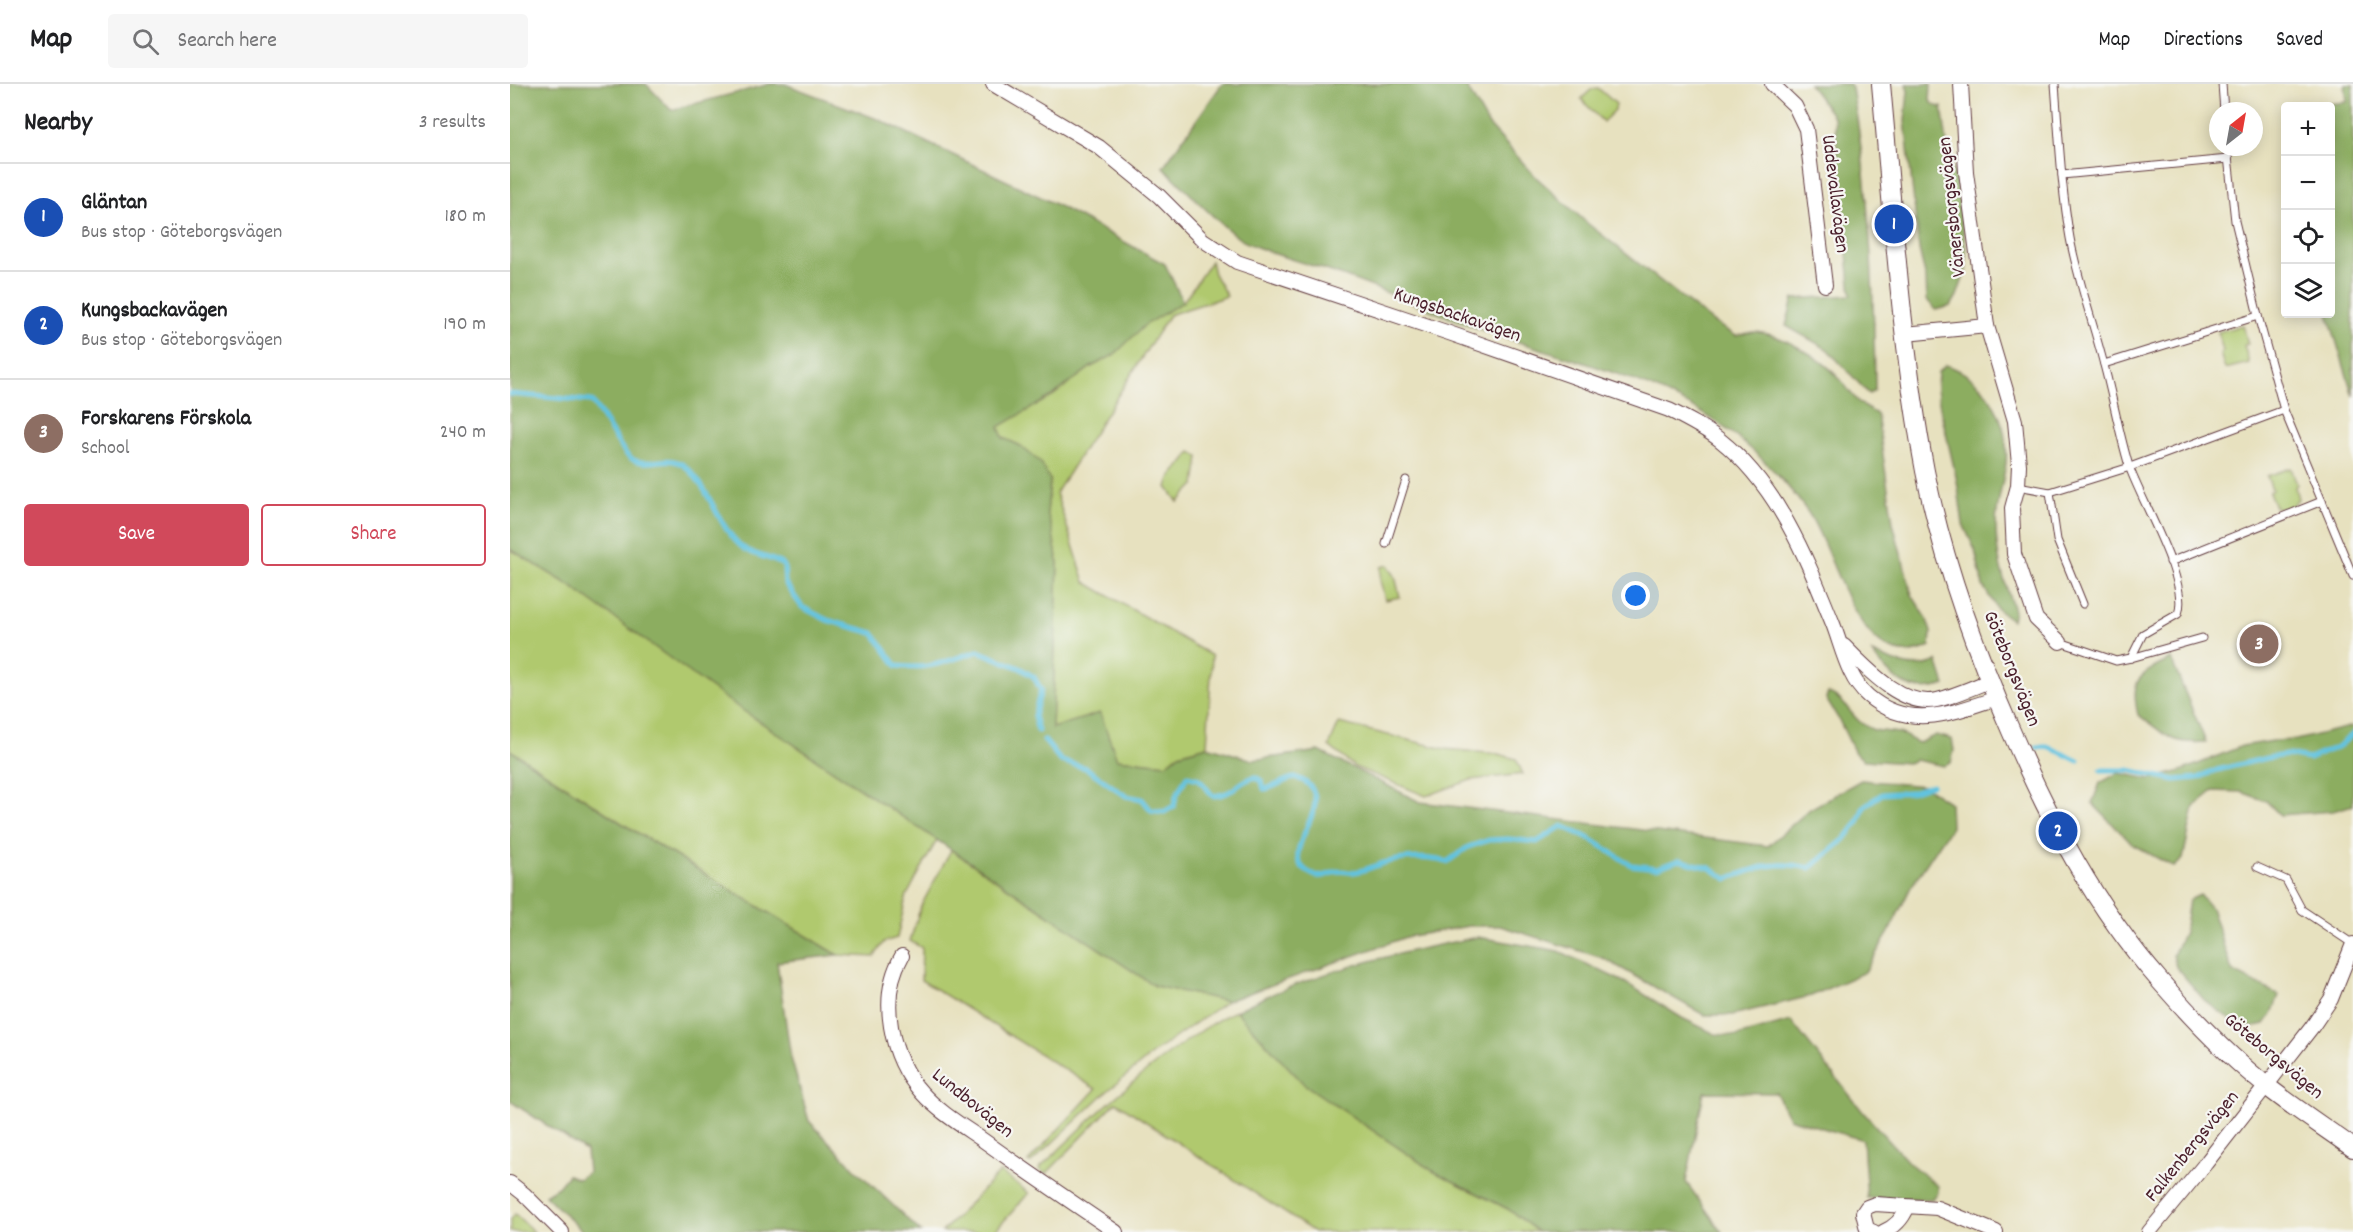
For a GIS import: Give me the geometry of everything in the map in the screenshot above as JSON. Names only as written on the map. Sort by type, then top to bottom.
[{"type":"street","name":"Kungsbackavägen","points":[[993,84],[1099,147],[1159,196],[1203,240],[1237,262],[1580,378],[1670,410],[1700,426],[1741,458],[1767,487],[1800,547],[1851,674],[1867,696],[1886,708],[1914,717],[1939,716],[1993,690]]},
{"type":"street","name":"Uddevallavägen","points":[[1773,84],[1795,106],[1806,129],[1825,285]]},
{"type":"street","name":"Göteborgsvägen","points":[[1881,84],[1905,334],[1913,398],[1934,513],[1947,563],[1993,690],[2058,831],[2119,930],[2160,981],[2211,1036],[2267,1086],[2353,1148]]},
{"type":"street","name":"Vänersborgsvägen","points":[[1961,84],[1966,172],[1987,326],[2015,421],[2019,465],[2018,486],[2012,508],[2014,554],[2036,619],[2060,642]]},
{"type":"street","points":[[1905,334],[1987,326]]},
{"type":"street","name":"Kungsbackavägen","points":[[1840,642],[1875,677],[1913,699],[1934,701],[1993,690]]},
{"type":"street","name":"Falkenbergsvägen","points":[[2149,1232],[2267,1086],[2331,999],[2352,950]]},
{"type":"street","name":"Lundbovägen","points":[[902,956],[891,982],[892,1032],[901,1060],[921,1093],[957,1122],[1116,1232]]},
{"type":"street","points":[[510,1183],[562,1232]]},
{"type":"street","points":[[1874,1232],[1868,1229],[1863,1213],[1867,1207],[1875,1204],[1907,1208],[1937,1208],[1996,1232]]},
{"type":"street","points":[[1883,1232],[1893,1228],[1903,1217],[1907,1208]]},
{"type":"lane","points":[[2055,84],[2062,175],[2070,237],[2081,286],[2104,364],[2130,467],[2170,562],[2180,594],[2181,605],[2178,614],[2142,634],[2131,658]]},
{"type":"lane","points":[[2222,84],[2223,102]]},
{"type":"lane","points":[[2228,156],[2235,221],[2284,410],[2353,576]]},
{"type":"lane","points":[[2062,175],[2228,159]]},
{"type":"lane","points":[[2104,364],[2258,316]]},
{"type":"lane","points":[[2018,486],[2050,492],[2130,467],[2284,410]]},
{"type":"lane","points":[[1386,544],[1406,480]]},
{"type":"lane","points":[[2050,492],[2057,540],[2083,604]]},
{"type":"lane","points":[[2170,562],[2322,501]]},
{"type":"lane","points":[[2060,642],[2116,661],[2202,638]]},
{"type":"lane","points":[[2258,867],[2286,880],[2302,910],[2352,950]]},
{"type":"green space","points":[[510,84],[646,84],[671,110],[770,84],[785,84],[880,120],[1057,205],[1165,264],[1183,302],[1146,324],[1114,355],[1091,367],[1052,396],[999,427],[1003,438],[1019,445],[1040,462],[1050,480],[1047,513],[1058,563],[1052,728],[1100,713],[1117,759],[1166,764],[1179,754],[1207,746],[1253,760],[1319,751],[1420,802],[1768,846],[1810,809],[1861,780],[1924,786],[1950,803],[1951,827],[1911,887],[1888,934],[1865,972],[1811,996],[1732,1015],[1704,1015],[1603,958],[1500,926],[1469,926],[1406,937],[1227,1001],[1155,986],[732,703],[569,585],[510,549]]},
{"type":"green space","points":[[1222,84],[1465,84],[1488,124],[1536,177],[1587,223],[1713,322],[1736,336],[1754,332],[1775,336],[1822,362],[1859,402],[1877,414],[1893,523],[1912,595],[1926,617],[1931,632],[1930,646],[1905,652],[1884,646],[1867,629],[1839,580],[1817,529],[1797,498],[1776,473],[1741,440],[1691,406],[1637,381],[1473,327],[1350,278],[1266,251],[1238,238],[1163,167]]},
{"type":"green space","points":[[1809,84],[1850,84],[1852,88],[1867,201],[1872,277],[1875,390],[1869,394],[1827,349],[1786,326],[1793,299],[1851,295],[1834,118]]},
{"type":"green space","points":[[1906,84],[1931,84],[1930,101],[1942,107],[1949,158],[1957,180],[1966,270],[1951,306],[1936,310],[1927,300],[1926,279],[1919,249],[1905,121],[1908,91]]},
{"type":"green space","points":[[2345,84],[2353,84],[2353,396],[2329,318],[2335,318],[2335,103],[2347,102]]},
{"type":"green space","points":[[1598,88],[1616,104],[1615,110],[1603,122],[1581,99],[1592,89]]},
{"type":"green space","points":[[1211,261],[1214,274],[1227,296],[1169,315],[1056,493],[1085,582],[1212,656],[1207,746],[1179,754],[1166,764],[1116,759],[1052,728],[1058,563],[1047,513],[1050,480],[1019,445],[1003,438],[998,427],[1052,396],[1091,367],[1114,355],[1146,323],[1183,302]]},
{"type":"green space","points":[[2243,325],[2248,344],[2244,345],[2249,363],[2225,369],[2220,353],[2223,351],[2218,332]]},
{"type":"green space","points":[[1946,365],[1961,371],[1984,391],[2000,417],[2004,432],[2006,463],[1997,510],[1996,538],[2001,569],[2014,611],[2012,620],[1997,609],[1983,586],[1975,550],[1963,524],[1957,481],[1937,389],[1938,372]]},
{"type":"green space","points":[[1191,452],[1199,457],[1195,485],[1178,502],[1167,487],[1170,478]]},
{"type":"green space","points":[[2291,468],[2297,484],[2295,487],[2298,499],[2288,508],[2275,507],[2269,492],[2272,490],[2267,476]]},
{"type":"green space","points":[[510,549],[569,585],[732,703],[937,840],[906,897],[897,938],[884,942],[874,957],[838,955],[623,824],[510,750]]},
{"type":"green space","points":[[1388,565],[1395,576],[1400,597],[1385,600],[1380,580],[1381,567]]},
{"type":"green space","points":[[1872,653],[1912,666],[1937,661],[1945,685],[1922,689],[1912,687],[1894,678]]},
{"type":"green space","points":[[2171,659],[2206,742],[2176,740],[2162,733],[2138,715],[2136,685],[2145,674]]},
{"type":"green space","points":[[1828,693],[1841,701],[1859,721],[1874,730],[1901,734],[1919,743],[1936,735],[1952,739],[1954,750],[1951,763],[1944,766],[1915,760],[1908,763],[1864,760],[1855,753],[1826,699]]},
{"type":"green space","points":[[1339,723],[1445,749],[1498,754],[1516,759],[1523,774],[1471,780],[1426,796],[1355,767],[1329,746]]},
{"type":"green space","points":[[2353,726],[2353,805],[2333,811],[2280,815],[2266,801],[2241,792],[2213,791],[2194,807],[2183,859],[2174,867],[2133,845],[2092,803],[2100,783],[2118,773],[2150,779],[2181,771],[2242,746],[2296,740]]},
{"type":"green space","points":[[510,750],[623,824],[838,955],[777,962],[791,1058],[809,1121],[921,1232],[583,1232],[545,1195],[558,1187],[568,1175],[578,1179],[588,1172],[586,1151],[510,1101]]},
{"type":"green space","points":[[951,850],[1155,986],[1227,1001],[1156,1051],[1104,1094],[1031,1163],[1028,1162],[1096,1089],[921,980],[922,948],[910,941],[921,906]]},
{"type":"green space","points":[[2200,895],[2211,908],[2232,971],[2279,995],[2272,1014],[2265,1024],[2251,1027],[2238,1025],[2205,1001],[2176,967],[2173,955],[2184,932],[2189,900]]},
{"type":"green space","points":[[1478,937],[1559,951],[1626,983],[1682,1018],[1715,1034],[1737,1036],[1791,1021],[1863,1112],[1909,1163],[1938,1186],[1938,1193],[1932,1199],[1867,1198],[1863,1140],[1789,1118],[1776,1093],[1704,1092],[1686,1182],[1722,1232],[1538,1232],[1508,1209],[1433,1171],[1304,1084],[1236,1011],[1294,985],[1354,965]]},
{"type":"green space","points":[[1236,1011],[1304,1084],[1433,1171],[1508,1209],[1538,1232],[1314,1232],[1116,1102],[1046,1174],[1039,1169],[1146,1071],[1222,1017]]},
{"type":"green space","points":[[1000,1172],[1029,1193],[994,1232],[942,1232]]},
{"type":"green space","points":[[515,1214],[534,1232],[510,1232],[510,1219]]},
{"type":"waterway","points":[[510,394],[591,401],[630,458],[644,462],[673,461],[680,463],[695,477],[727,529],[742,547],[784,566],[785,583],[802,607],[827,620],[873,633],[897,666],[930,666],[978,651],[1020,668],[1034,677],[1041,690],[1034,716],[1038,731]]},
{"type":"waterway","points":[[2101,770],[2129,770],[2175,780],[2198,778],[2217,770],[2267,758],[2287,755],[2309,759],[2339,746],[2353,734]]},
{"type":"waterway","points":[[1044,740],[1061,761],[1086,768],[1126,796],[1142,799],[1151,810],[1164,812],[1174,806],[1176,796],[1187,776],[1199,779],[1213,796],[1231,791],[1255,777],[1262,781],[1264,789],[1290,779],[1303,780],[1310,786],[1315,796],[1314,808],[1298,855],[1301,865],[1310,873],[1319,876],[1340,871],[1366,870],[1384,863],[1408,859],[1447,862],[1468,847],[1489,840],[1537,842],[1562,826],[1589,838],[1631,865],[1657,868],[1679,860],[1710,868],[1727,879],[1767,866],[1787,865],[1810,868],[1845,839],[1858,822],[1864,806],[1882,794],[1911,792],[1932,785]]},
{"type":"waterway","points":[[2037,747],[2049,747],[2078,761]]},
{"type":"place","name":"Gläntan","points":[[1894,224]]},
{"type":"place","name":"Forskarens Förskola","points":[[2259,644]]},
{"type":"place","name":"Kungsbackavägen","points":[[2058,831]]}]
